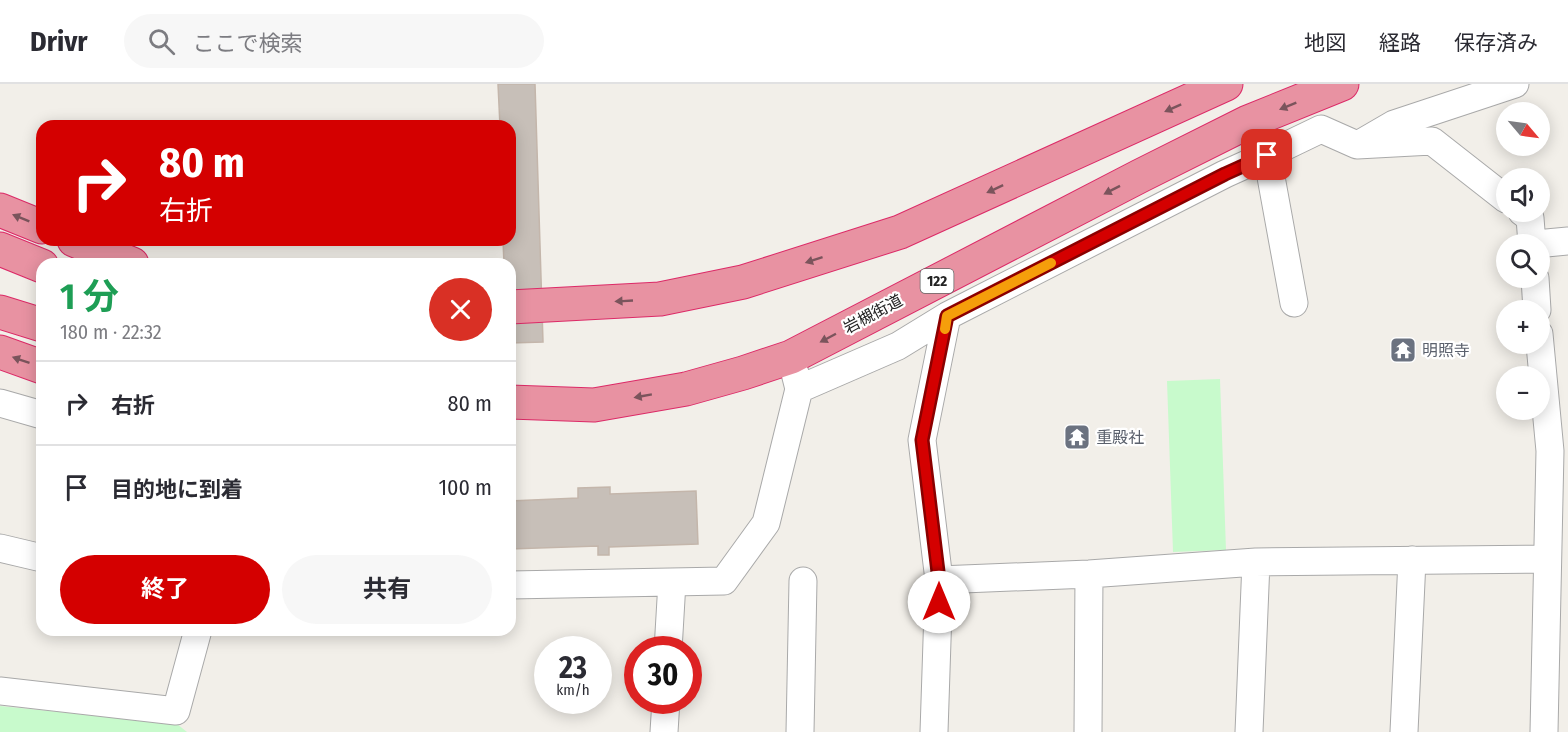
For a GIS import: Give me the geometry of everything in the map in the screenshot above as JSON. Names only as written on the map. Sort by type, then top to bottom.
[{"type":"highway","points":[[516,307],[660,299],[743,282],[900,232],[1226,84]]},
{"type":"highway","name":"岩槻街道","points":[[516,402],[594,405],[686,389],[791,357],[1248,122],[1342,84]]},
{"type":"highway","points":[[0,210],[36,225]]},
{"type":"highway","points":[[88,246],[118,258]]},
{"type":"highway","points":[[1,249],[36,264]]},
{"type":"highway","points":[[0,312],[36,323]]},
{"type":"highway","points":[[0,352],[36,365]]},
{"type":"highway","points":[[516,418],[594,405]]},
{"type":"street","points":[[1333,134],[1397,106],[1457,84]]},
{"type":"street","points":[[1358,145],[1394,124],[1515,84]]},
{"type":"street","points":[[1248,122],[1267,155],[1294,303]]},
{"type":"street","points":[[799,389],[898,346],[947,316],[1225,174],[1321,129],[1358,145],[1432,141],[1496,191]]},
{"type":"street","points":[[1550,243],[1568,241]]},
{"type":"street","points":[[934,732],[939,580],[922,440],[947,316]]},
{"type":"street","points":[[1542,354],[1559,451],[1547,559],[1544,732]]},
{"type":"street","points":[[516,585],[724,581],[766,523],[799,389],[791,357]]},
{"type":"street","points":[[0,404],[36,413]]},
{"type":"street","points":[[0,548],[36,557]]},
{"type":"street","points":[[939,580],[1089,574],[1256,562],[1547,559]]},
{"type":"street","points":[[1404,732],[1412,560]]},
{"type":"street","points":[[1249,732],[1256,562]]},
{"type":"street","points":[[1088,732],[1089,574]]},
{"type":"street","points":[[800,732],[803,581]]},
{"type":"street","points":[[669,636],[672,582]]},
{"type":"street","points":[[0,691],[176,711],[196,636]]},
{"type":"street","points":[[664,732],[665,714]]},
{"type":"green space","points":[[1220,379],[1226,550],[1173,552],[1167,381]]},
{"type":"green space","points":[[0,706],[177,724],[187,732],[0,732]]},
{"type":"building","points":[[498,84],[535,84],[543,342],[516,343],[516,258],[504,258],[503,246],[516,246],[516,120],[500,120]]},
{"type":"building","points":[[610,487],[610,494],[696,491],[698,544],[609,547],[609,555],[598,555],[598,546],[516,549],[516,501],[578,498],[578,488]]},
{"type":"slow traffic","points":[[945,329],[947,316],[1051,263]]},
{"type":"place","name":"明照寺","points":[[1403,350]]},
{"type":"place","name":"重殿社","points":[[1077,437]]},
{"type":"route","points":[[939,602],[939,580],[922,440],[947,316],[1225,174],[1267,155]]}]
